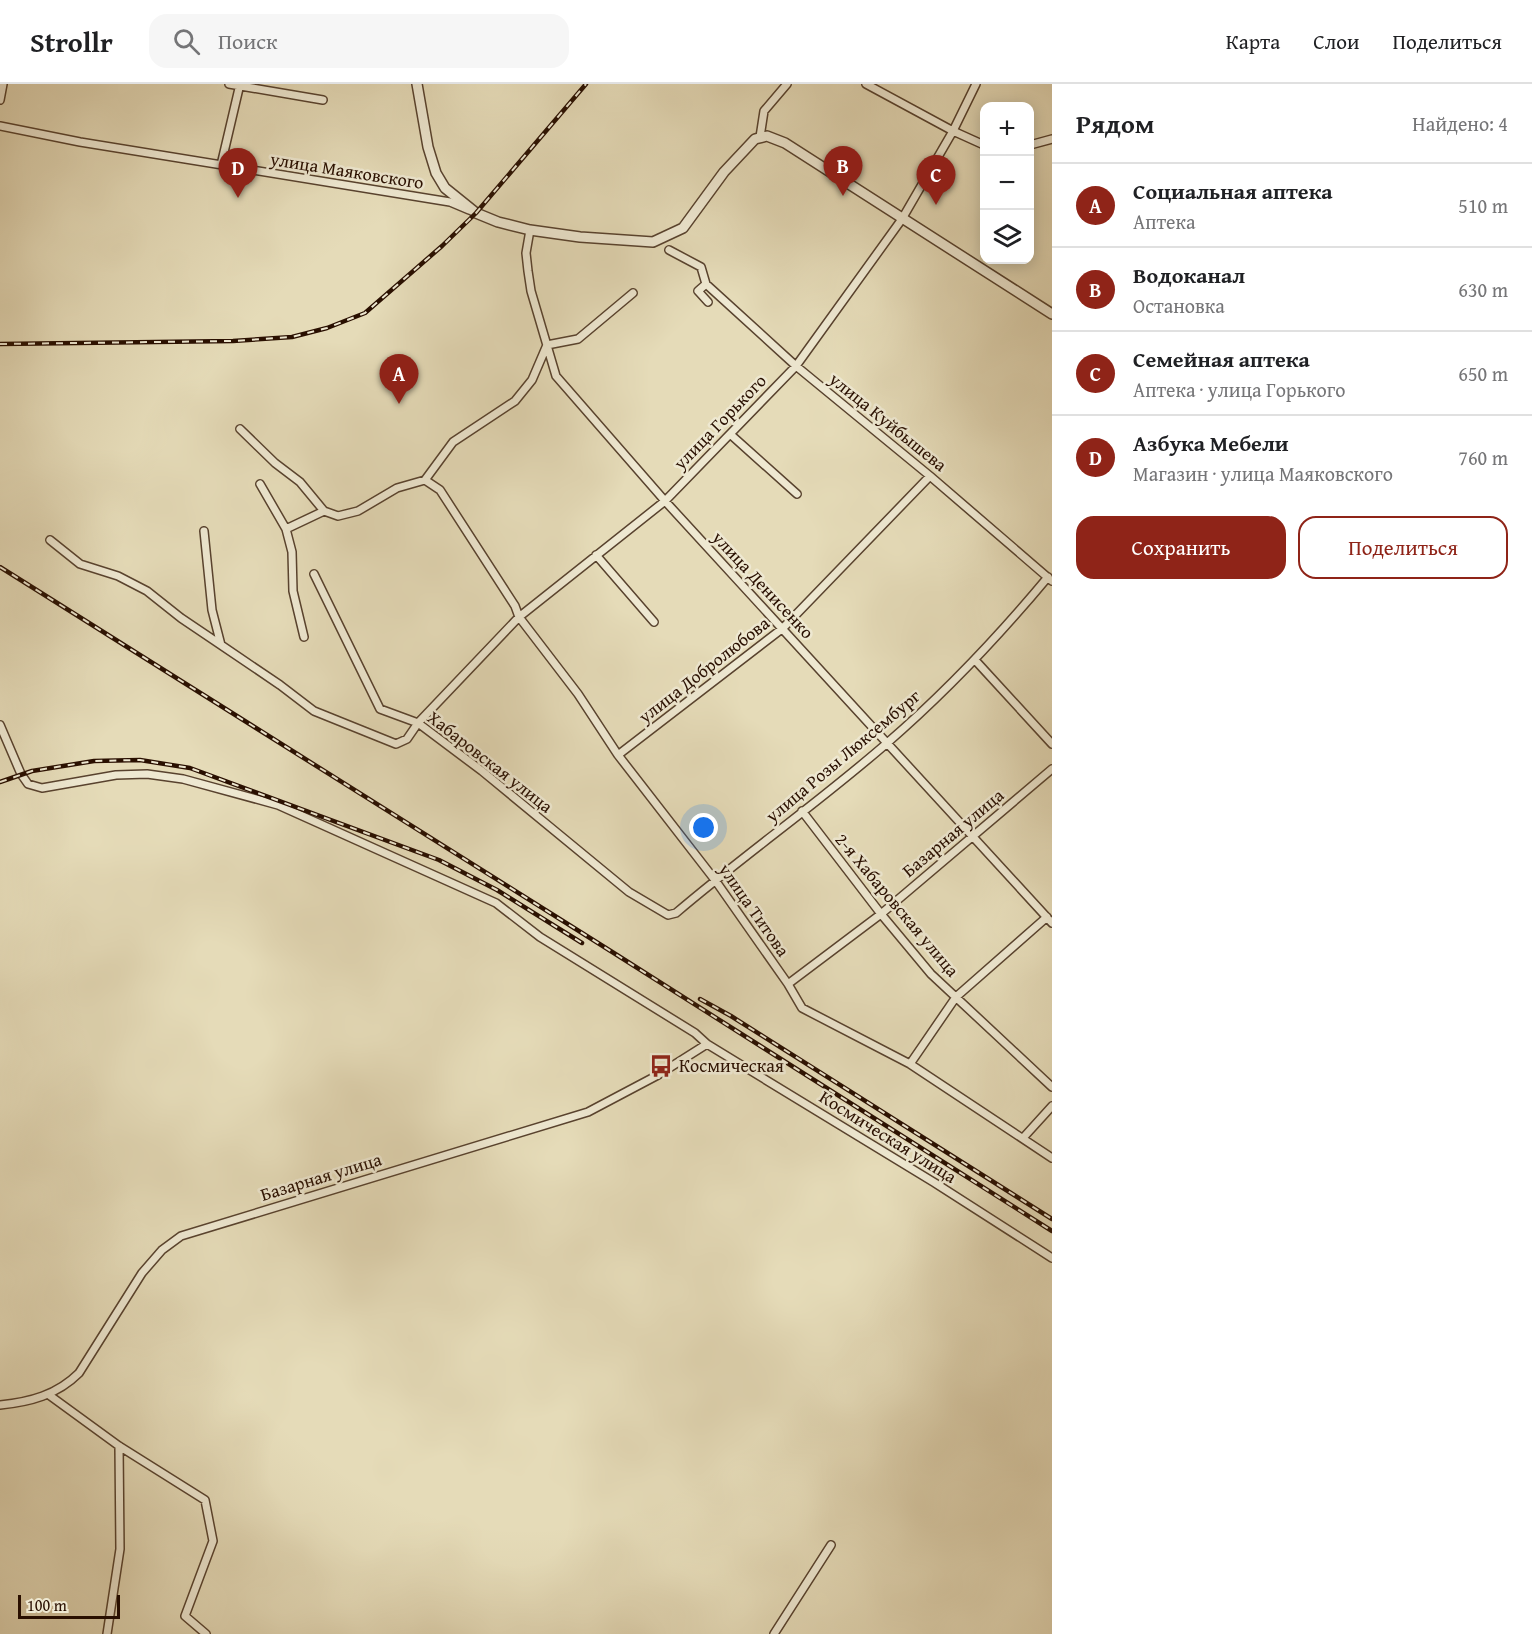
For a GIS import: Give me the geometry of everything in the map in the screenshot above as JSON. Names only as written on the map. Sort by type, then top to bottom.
[{"type":"street","points":[[0,100],[3,84]]},
{"type":"street","points":[[229,84],[322,100]]},
{"type":"street","points":[[417,84],[428,147],[436,173],[445,188],[476,213],[498,222],[530,230],[580,237],[653,242],[683,228],[724,172],[748,146],[760,137],[774,137],[1052,314]]},
{"type":"street","points":[[760,137],[764,111],[787,84]]},
{"type":"street","points":[[866,84],[980,143]]},
{"type":"street","name":"улица Горького","points":[[221,645],[314,711],[396,744],[407,739],[418,723],[519,617],[665,501],[796,366],[902,219],[953,131],[976,84]]},
{"type":"street","points":[[220,165],[239,85]]},
{"type":"street","name":"улица Маяковского","points":[[0,126],[80,142],[450,202],[476,213]]},
{"type":"street","points":[[1034,144],[1052,139]]},
{"type":"street","name":"улица Денисенко","points":[[530,230],[525,253],[528,272],[556,376],[665,501],[1049,920]]},
{"type":"street","name":"улица Куйбышева","points":[[669,250],[701,267],[706,284],[796,366],[930,476],[1050,579]]},
{"type":"street","name":"улица Куйбышева","points":[[706,284],[698,291],[708,302]]},
{"type":"street","points":[[240,429],[275,463],[300,482],[324,511],[338,516],[358,511],[397,488],[425,480],[453,442],[515,401],[532,380],[547,345],[578,339],[633,293]]},
{"type":"street","points":[[730,434],[797,494]]},
{"type":"street","name":"улица Добролюбова","points":[[618,755],[783,628],[930,476]]},
{"type":"street","name":"улица Титова","points":[[425,480],[440,490],[515,606],[519,617],[578,694],[618,755],[715,880],[788,984],[802,1008],[910,1064],[1052,1158]]},
{"type":"street","points":[[260,484],[286,529],[292,552],[292,591],[304,637]]},
{"type":"street","points":[[286,529],[324,511]]},
{"type":"street","points":[[204,531],[212,610],[221,645]]},
{"type":"street","points":[[50,540],[80,564],[118,576],[147,591],[221,645]]},
{"type":"street","points":[[596,555],[654,622]]},
{"type":"street","name":"Хабаровская улица","points":[[314,574],[380,709],[418,723],[482,771],[629,892],[668,915]]},
{"type":"street","name":"улица Розы Люксембург","points":[[668,915],[676,914],[715,880],[886,744],[975,660],[1050,579]]},
{"type":"street","points":[[975,660],[1052,744]]},
{"type":"street","name":"Космическая улица","points":[[0,725],[21,774],[28,784],[42,788],[116,775],[147,774],[183,779],[278,805],[496,903],[540,937],[707,1044],[925,1177],[1052,1258]]},
{"type":"street","name":"Базарная улица","points":[[788,984],[880,914],[1052,769]]},
{"type":"street","name":"2-я Хабаровская улица","points":[[802,811],[880,914],[931,974],[1052,1087]]},
{"type":"street","points":[[910,1064],[956,997],[1049,920]]},
{"type":"street","name":"Базарная улица","points":[[0,1405],[24,1402],[49,1395],[69,1383],[79,1373],[142,1273],[162,1250],[181,1236],[588,1112],[658,1075],[707,1044]]},
{"type":"street","points":[[1023,1138],[1052,1106]]},
{"type":"street","points":[[49,1395],[119,1446],[205,1500],[213,1541],[185,1616],[206,1634]]},
{"type":"street","points":[[107,1634],[120,1549],[119,1446]]},
{"type":"street","points":[[774,1634],[831,1545]]},
{"type":"railway","points":[[0,344],[233,341],[292,337],[327,328],[365,313],[476,213],[586,84]]},
{"type":"railway","points":[[0,567],[1052,1231]]},
{"type":"railway","points":[[0,782],[32,771],[94,761],[140,760],[190,768],[439,860],[497,890],[582,943]]},
{"type":"railway","points":[[700,999],[731,1016],[1052,1219]]},
{"type":"place","name":"Водоканал","points":[[843,196]]},
{"type":"place","name":"Азбука Мебели","points":[[238,198]]},
{"type":"place","name":"Семейная аптека","points":[[936,205]]},
{"type":"place","name":"Социальная аптека","points":[[399,404]]},
{"type":"place","name":"Космическая","points":[[661,1066]]}]
